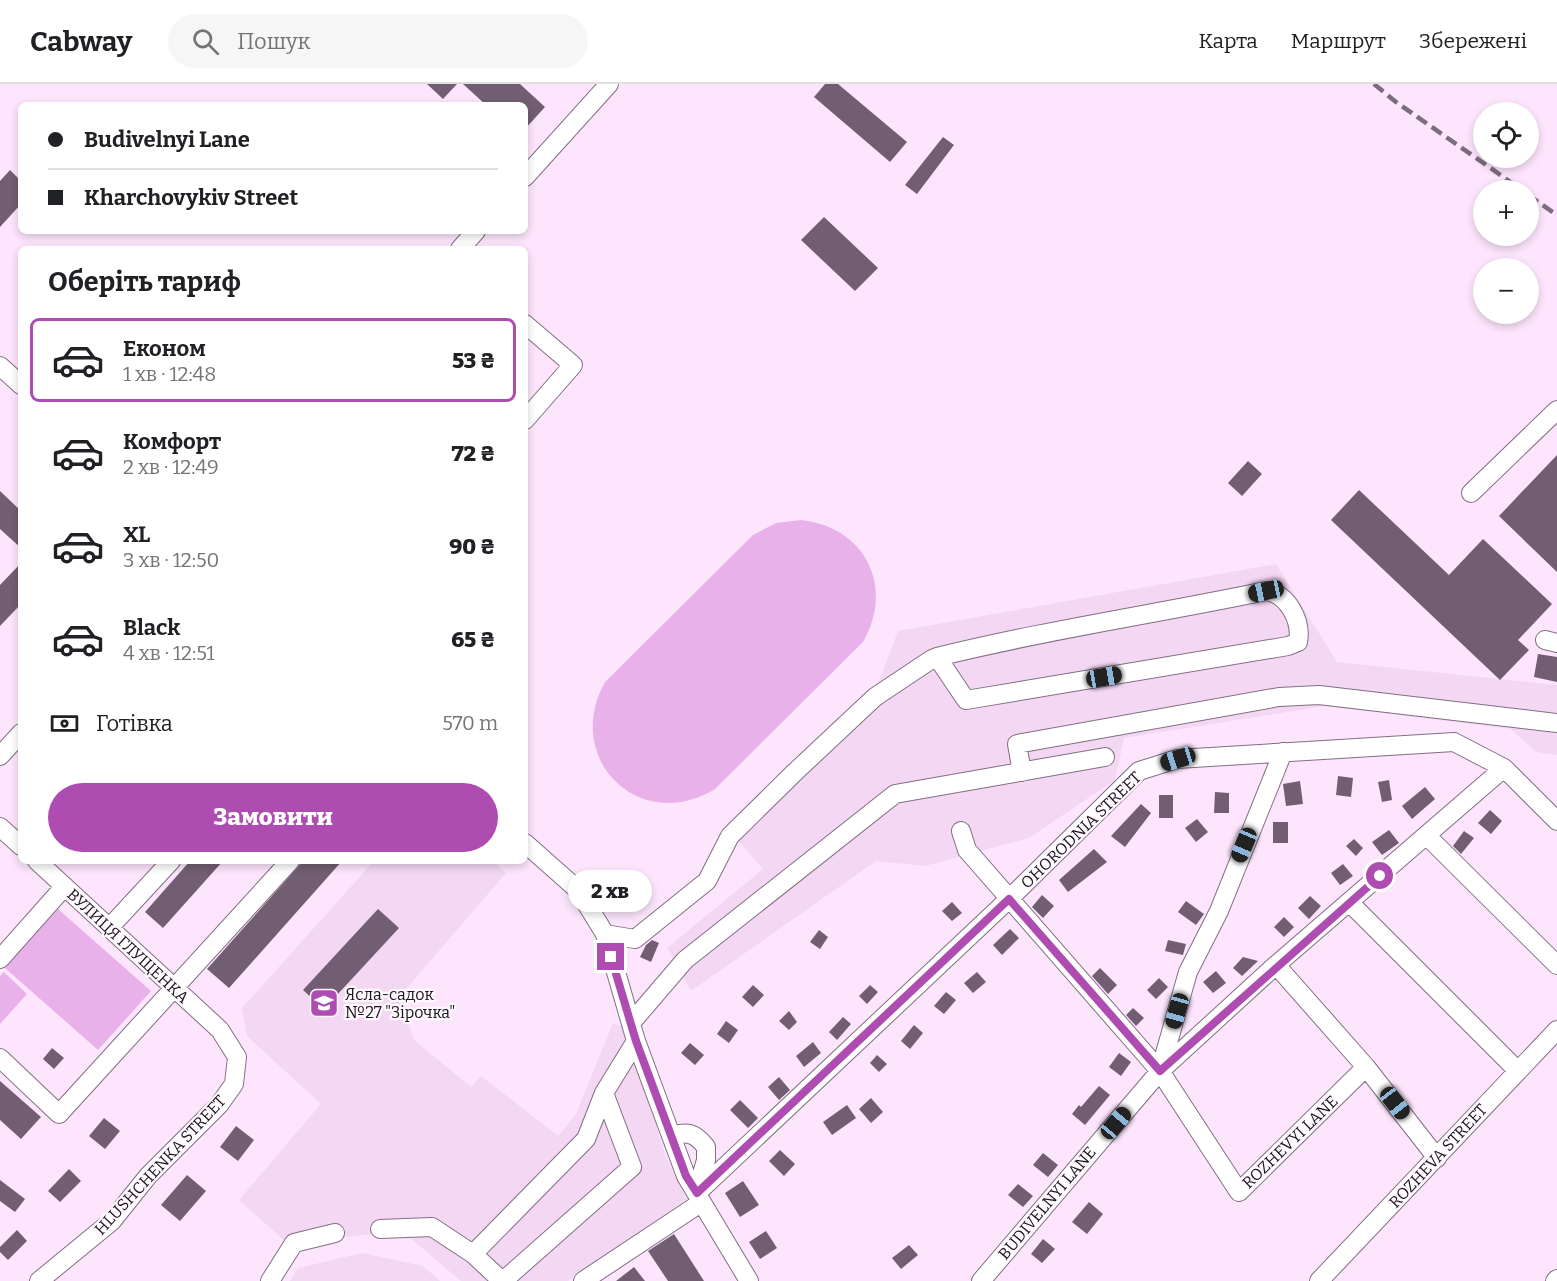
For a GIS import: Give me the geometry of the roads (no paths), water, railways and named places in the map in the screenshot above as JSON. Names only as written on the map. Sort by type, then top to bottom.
[{"type":"street","points":[[528,173],[597,88]]},
{"type":"street","points":[[463,246],[473,234]]},
{"type":"street","points":[[528,327],[573,365],[528,417]]},
{"type":"street","points":[[0,366],[18,382]]},
{"type":"street","points":[[1471,493],[1557,410]]},
{"type":"street","points":[[605,934],[635,939],[659,921],[707,881],[730,836],[795,772],[875,697],[938,657],[1017,638],[1170,611],[1266,591],[1273,592],[1287,602],[1299,636],[1298,642],[1288,646],[966,700],[938,657]]},
{"type":"street","points":[[1022,772],[1017,744],[1279,697],[1339,696],[1557,723]]},
{"type":"street","points":[[0,756],[18,736]]},
{"type":"street","name":"OHORODNIA STREET","points":[[583,1281],[699,1197],[1139,771],[1178,759],[1454,742],[1504,768],[1557,820]]},
{"type":"street","name":"BUDIVELNYI LANE","points":[[1160,1071],[1188,972],[1219,911],[1283,752]]},
{"type":"street","points":[[631,1023],[685,960],[895,794],[1105,757]]},
{"type":"street","name":"BUDIVELNYI LANE","points":[[981,1281],[1160,1071],[1276,965],[1504,768]]},
{"type":"street","points":[[0,827],[18,843]]},
{"type":"street","points":[[961,831],[967,850],[1160,1071]]},
{"type":"street","points":[[1426,836],[1557,965]]},
{"type":"street","points":[[528,846],[578,890],[605,934],[636,1041],[686,1176],[749,1281]]},
{"type":"street","name":"ВУЛИЦЯ ГЛУЩЕНКА","points":[[39,1281],[112,1221],[148,1176],[219,1105],[234,1084],[237,1057],[220,1030],[40,864]]},
{"type":"street","points":[[109,928],[168,864]]},
{"type":"street","points":[[0,1058],[59,1114],[287,864]]},
{"type":"street","points":[[0,959],[64,887]]},
{"type":"street","points":[[1349,902],[1518,1071]]},
{"type":"street","points":[[1276,965],[1366,1067],[1437,1158]]},
{"type":"street","name":"ROZHEVA STREET","points":[[1319,1281],[1557,1030]]},
{"type":"street","points":[[473,1254],[586,1139],[604,1093],[636,1041]]},
{"type":"street","name":"ROZHEVYI LANE","points":[[1160,1071],[1239,1192],[1366,1067]]},
{"type":"street","points":[[380,1229],[432,1227],[473,1254],[503,1281],[632,1167],[604,1093]]},
{"type":"street","points":[[671,1136],[686,1132],[697,1136],[706,1147],[706,1160],[699,1197]]},
{"type":"street","points":[[270,1281],[294,1243],[335,1233]]},
{"type":"railway","points":[[1374,84],[1508,180]]},
{"type":"railway","points":[[1539,203],[1557,215]]},
{"type":"place","name":"Ясла-садок №27 \"Зірочка\"","points":[[324,1003]]}]
